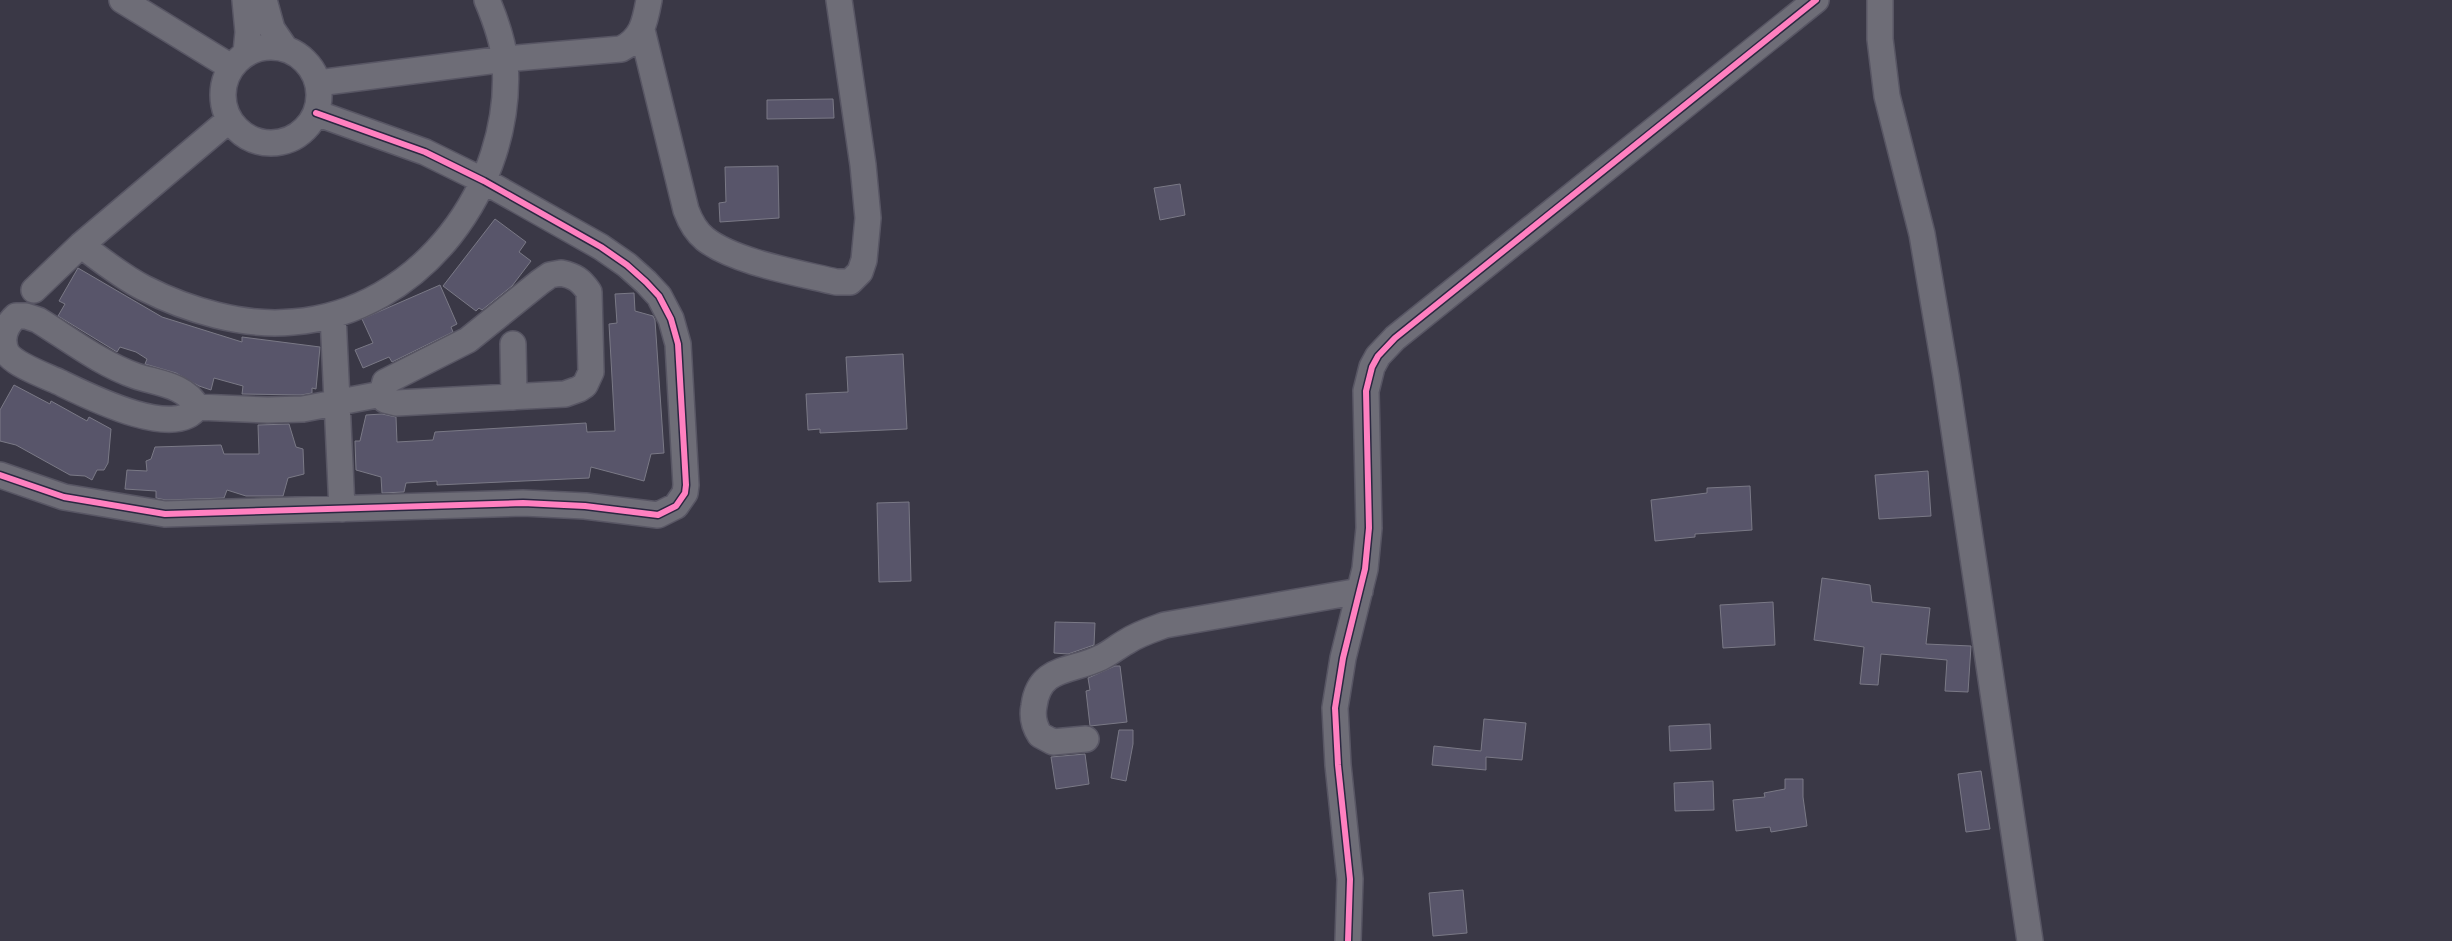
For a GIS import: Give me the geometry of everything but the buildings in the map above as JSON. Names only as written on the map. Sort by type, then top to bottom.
[{"type":"street","points":[[122,0],[238,60]]},
{"type":"street","points":[[238,60],[258,48],[271,46],[285,48],[300,56],[311,68],[318,83],[320,98],[316,113],[308,126],[297,136],[283,142],[267,143],[252,140],[239,132],[229,120],[224,107],[222,94],[224,80],[238,60],[248,32],[245,0]]},
{"type":"street","points":[[264,0],[272,29],[285,48]]},
{"type":"street","points":[[81,245],[144,288],[180,303],[216,314],[252,321],[293,322],[333,315],[371,301],[402,282],[428,260],[456,228],[484,181],[496,148],[503,112],[505,60],[494,16],[487,0]]},
{"type":"street","points":[[318,83],[505,60],[621,49],[630,45],[642,30],[649,0]]},
{"type":"street","points":[[642,30],[686,210],[696,230],[713,244],[747,258],[836,282],[850,282],[860,272],[864,260],[868,218],[865,181],[839,0]]},
{"type":"street","points":[[1348,941],[1350,879],[1338,765],[1335,708],[1343,658],[1365,570],[1369,528],[1366,391],[1372,367],[1378,356],[1403,332],[1816,0]]},
{"type":"street","points":[[1880,0],[1880,39],[1887,96],[1925,253],[1946,376],[2030,941]]},
{"type":"street","points":[[0,475],[64,497],[165,514],[522,503],[585,506],[658,515],[676,506],[685,492],[678,344],[671,319],[659,296],[628,265],[601,246],[484,181],[425,152],[316,113]]},
{"type":"street","points":[[34,290],[81,245],[229,120]]},
{"type":"street","points":[[561,273],[573,276],[582,282],[589,292],[592,364],[589,378],[579,389],[572,392],[390,403],[382,394],[385,382],[468,340],[550,275],[561,273]]},
{"type":"street","points":[[333,315],[342,509]]},
{"type":"street","points":[[197,407],[192,414],[180,418],[162,418],[130,413],[95,399],[12,359],[4,348],[4,333],[16,316],[26,316],[38,320],[110,364],[136,376],[175,388],[186,394],[197,407],[268,410],[303,408],[337,404],[382,394]]},
{"type":"street","points":[[513,344],[514,396]]},
{"type":"street","points":[[1086,739],[1054,742],[1040,735],[1034,721],[1035,697],[1038,686],[1048,677],[1062,670],[1102,658],[1145,631],[1165,625],[1360,591]]},
{"type":"cycle path","points":[[1348,941],[1350,879],[1338,765],[1335,708],[1343,658],[1365,569],[1369,528],[1366,391],[1372,367],[1378,356],[1395,338],[1816,0]]},
{"type":"cycle path","points":[[0,475],[64,497],[165,514],[523,503],[585,506],[658,515],[676,506],[685,493],[686,485],[678,344],[671,319],[659,296],[627,265],[601,247],[484,181],[425,152],[316,113]]}]
